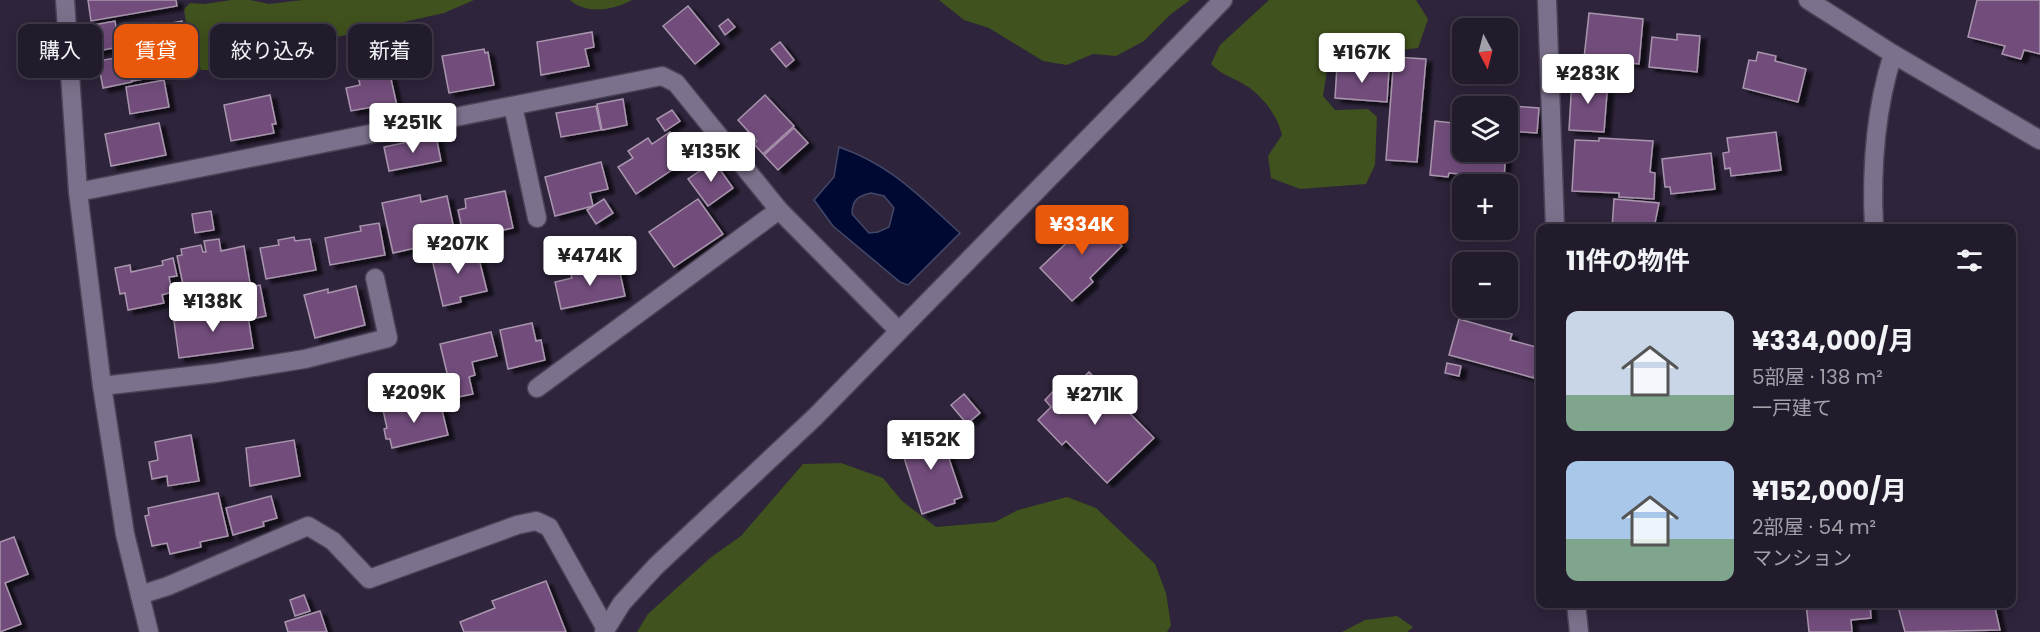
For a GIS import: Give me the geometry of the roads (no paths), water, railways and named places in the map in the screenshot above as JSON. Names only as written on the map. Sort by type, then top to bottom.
[{"type":"street","points":[[64,0],[78,192],[102,386],[125,534],[149,632]]},
{"type":"street","points":[[140,595],[168,586],[308,526],[333,541],[369,579],[536,520],[549,527],[605,630],[622,603],[656,566],[815,417],[1223,0]]},
{"type":"street","points":[[1547,0],[1556,224]]},
{"type":"street","points":[[1818,3],[1893,54],[2040,140]]},
{"type":"street","points":[[1874,224],[1872,191],[1880,95],[1893,54]]},
{"type":"street","points":[[78,192],[662,76],[676,83],[779,210],[898,330]]},
{"type":"street","points":[[513,106],[537,218]]},
{"type":"street","points":[[537,388],[779,210]]},
{"type":"street","points":[[102,386],[216,374],[305,359],[388,338],[375,278]]},
{"type":"street","points":[[1577,608],[1579,632]]},
{"type":"water","points":[[839,147],[875,163],[890,173],[960,233],[908,285],[900,282],[833,226],[814,200],[834,177]],"holes":[[[866,194],[884,196],[894,208],[889,227],[869,233],[852,214],[853,205],[859,197]]]}]
